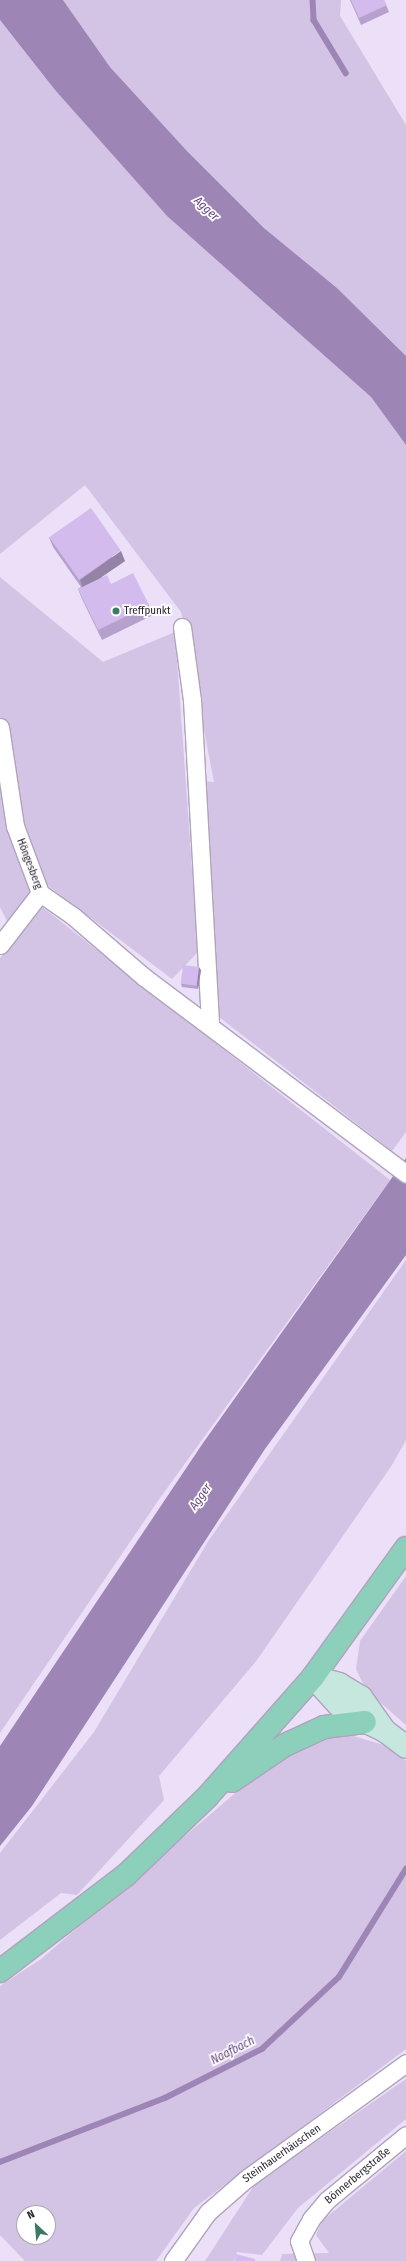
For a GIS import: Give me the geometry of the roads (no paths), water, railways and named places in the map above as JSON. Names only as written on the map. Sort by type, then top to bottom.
[{"type":"main road","points":[[0,1971],[126,1875],[207,1797],[313,1677],[406,1548]]},
{"type":"main road","points":[[207,1797],[285,1745],[324,1727],[365,1722]]},
{"type":"street","points":[[182,627],[192,700],[210,1026]]},
{"type":"street","name":"Höngesberg","points":[[0,727],[15,826],[40,893],[73,916],[144,977],[406,1174]]},
{"type":"street","points":[[0,945],[40,893]]},
{"type":"street","points":[[313,1677],[344,1711],[384,1731],[406,1747]]},
{"type":"street","points":[[313,1677],[339,1684],[361,1697],[384,1731]]},
{"type":"street","name":"Steinhauerhäuschen","points":[[173,2261],[208,2212],[224,2198],[406,2063]]},
{"type":"street","name":"Bönnerbergstraße","points":[[306,2261],[299,2240],[311,2219],[327,2200],[406,2135]]},
{"type":"water","name":"Agger","points":[[0,0],[63,0],[110,67],[187,151],[264,228],[337,288],[406,356],[406,445],[371,397],[167,216],[55,90],[0,20]]},
{"type":"water","name":"Agger","points":[[406,1158],[406,1255],[265,1449],[32,1806],[0,1846],[0,1746],[203,1443]]},
{"type":"waterway","points":[[313,0],[314,20],[346,73]]},
{"type":"waterway","name":"Naafbach","points":[[0,2162],[165,2098],[262,2049],[339,1977],[406,1869]]},
{"type":"place","name":"Treffpunkt","points":[[116,611]]}]
